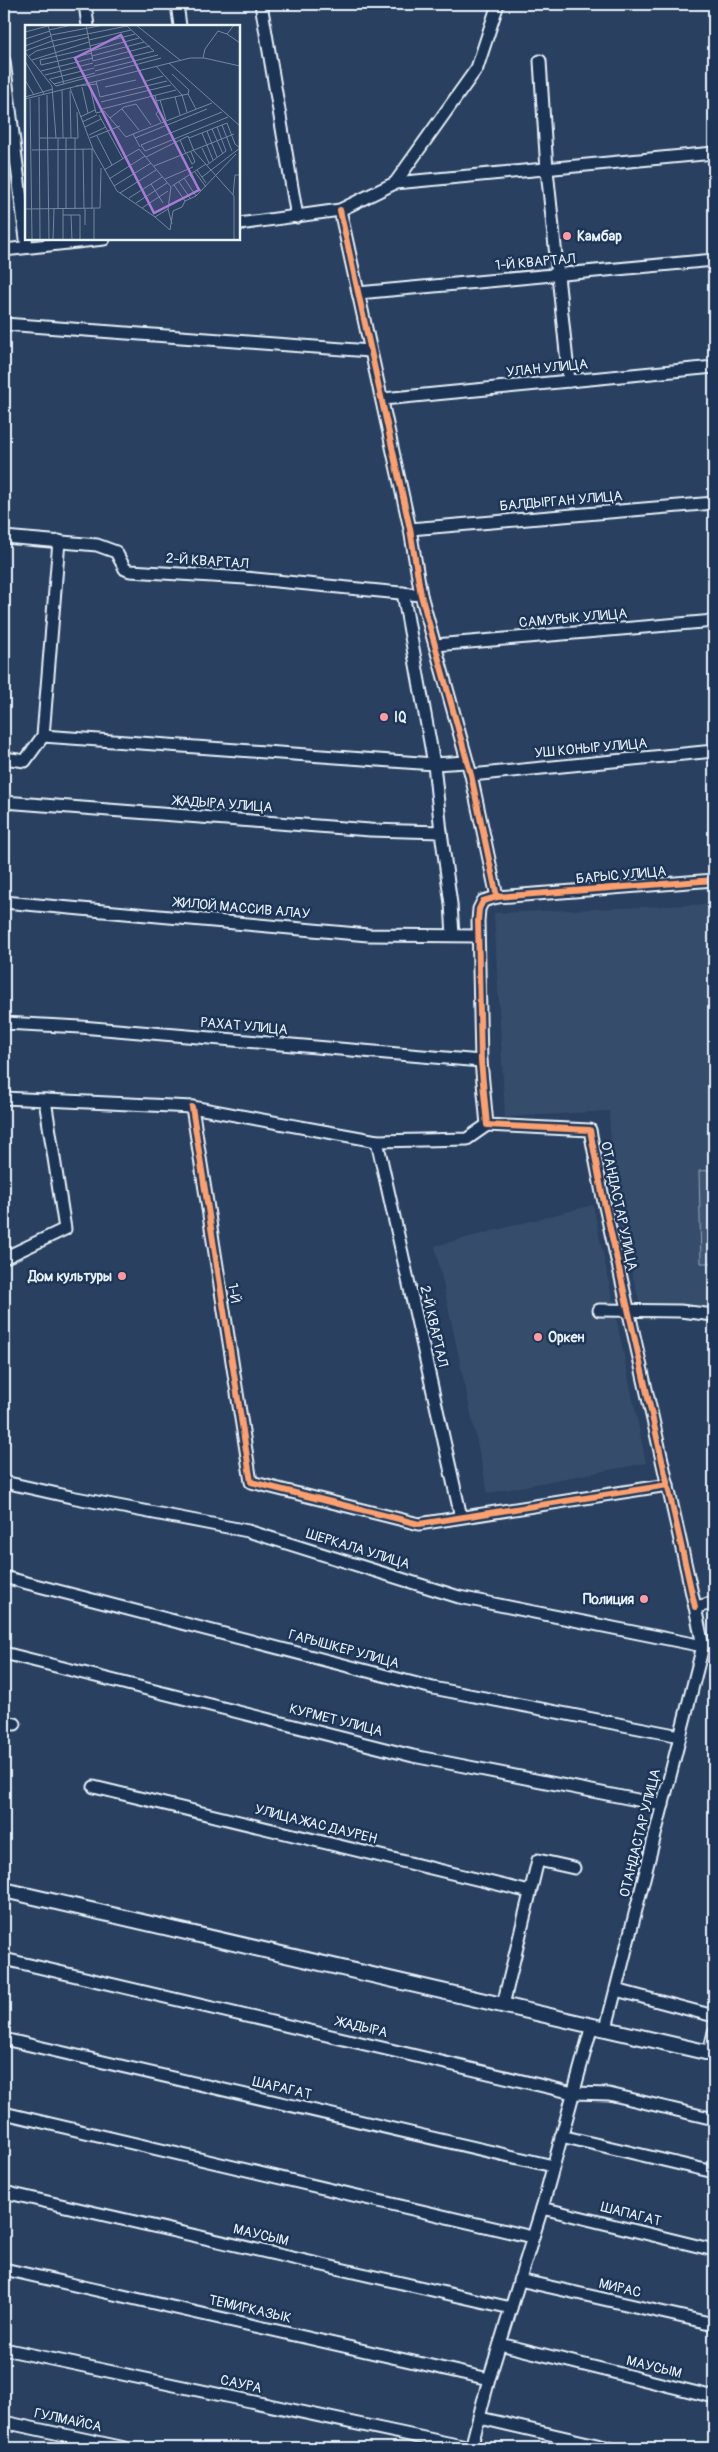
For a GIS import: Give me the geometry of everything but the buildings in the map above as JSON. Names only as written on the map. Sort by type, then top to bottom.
[{"type":"main road","points":[[4,1890],[712,2053]]},
{"type":"street","points":[[85,4],[88,25]]},
{"type":"street","points":[[177,4],[180,25]]},
{"type":"street","points":[[261,4],[297,217]]},
{"type":"street","points":[[395,183],[477,68],[498,4]]},
{"type":"street","points":[[4,61],[25,231]]},
{"type":"street","points":[[540,61],[548,170],[569,381]]},
{"type":"street","points":[[240,224],[340,210],[395,183],[714,154]]},
{"type":"street","points":[[4,1098],[192,1107],[377,1141],[468,1139],[487,1125],[481,1061],[479,910],[483,901],[497,897],[471,775],[421,595],[410,529],[383,399],[370,351],[340,210]]},
{"type":"street","points":[[26,240],[27,247]]},
{"type":"street","points":[[4,250],[94,240]]},
{"type":"street","name":"1-Й КВАРТАЛ","points":[[358,293],[558,276],[714,260]]},
{"type":"street","points":[[4,324],[370,351]]},
{"type":"street","name":"УЛАН УЛИЦА","points":[[383,399],[714,367]]},
{"type":"street","name":"БАЛДЫРГАН УЛИЦА","points":[[410,529],[714,503]]},
{"type":"street","name":"2-Й КВАРТАЛ","points":[[4,537],[59,541],[111,549],[116,552],[125,568],[130,571],[245,578],[421,595]]},
{"type":"street","points":[[4,758],[25,761],[42,736],[59,541]]},
{"type":"street","points":[[403,593],[434,764],[453,935]]},
{"type":"street","name":"САМУРЫК УЛИЦА","points":[[434,645],[714,621]]},
{"type":"street","points":[[42,736],[434,764],[466,762]]},
{"type":"street","name":"УШ КОНЫР УЛИЦА","points":[[471,775],[714,752]]},
{"type":"street","name":"ЖАДЫРА УЛИЦА","points":[[4,802],[370,830],[441,832]]},
{"type":"street","name":"БАРЫС УЛИЦА","points":[[497,897],[714,880]]},
{"type":"street","name":"ЖИЛОЙ МАССИВ АЛАУ","points":[[4,902],[368,935],[478,936]]},
{"type":"street","name":"РАХАТ УЛИЦА","points":[[4,1023],[81,1027],[481,1061]]},
{"type":"street","points":[[4,1258],[65,1229],[45,1100]]},
{"type":"street","name":"1-Й","points":[[192,1107],[251,1482],[419,1524],[462,1517]]},
{"type":"street","name":"ОТАНДАСТАР УЛИЦА","points":[[471,2448],[489,2379],[542,2208],[574,2092],[599,2027],[616,1990],[703,1646],[602,1193],[590,1130],[487,1125]]},
{"type":"street","name":"2-Й КВАРТАЛ","points":[[377,1141],[462,1517]]},
{"type":"street","points":[[599,1310],[714,1314]]},
{"type":"street","name":"ШЕРКАЛА УЛИЦА","points":[[4,1482],[71,1497],[248,1531],[459,1597],[703,1646]]},
{"type":"street","points":[[462,1517],[668,1485]]},
{"type":"street","name":"ГАРЫШКЕР УЛИЦА","points":[[4,1576],[433,1688],[680,1736]]},
{"type":"street","points":[[695,1607],[714,1602]]},
{"type":"street","name":"КУРМЕТ УЛИЦА","points":[[4,1653],[413,1756],[663,1806]]},
{"type":"street","name":"УЛИЦА ЖАС ДАУРЕН","points":[[94,1787],[530,1892]]},
{"type":"street","points":[[503,2004],[538,1860],[574,1868]]},
{"type":"street","name":"ЖАДЫРА","points":[[4,1959],[574,2092],[609,2094],[714,2119]]},
{"type":"street","points":[[616,1990],[714,2016]]},
{"type":"street","points":[[712,2053],[714,2032]]},
{"type":"street","name":"ШАРАГАТ","points":[[4,2039],[553,2166]]},
{"type":"street","points":[[4,2113],[532,2238]]},
{"type":"street","points":[[561,2136],[714,2172]]},
{"type":"street","name":"МАУСЫМ","points":[[4,2192],[511,2308]]},
{"type":"street","name":"ШАПАГАТ","points":[[542,2208],[714,2250]]},
{"type":"street","name":"ТЕМИРКАЗЫК","points":[[4,2269],[489,2379]]},
{"type":"street","name":"МИРАС","points":[[519,2280],[714,2324]]},
{"type":"street","name":"МАУСЫМ","points":[[500,2344],[714,2397]]},
{"type":"street","name":"САУРА","points":[[4,2349],[471,2448]]},
{"type":"street","points":[[480,2418],[610,2448]]},
{"type":"street","name":"ГУЛМАЙСА","points":[[4,2422],[125,2448]]},
{"type":"shaded area","points":[[714,904],[714,1314],[644,1319],[614,1203],[609,1111],[505,1117],[494,913]]},
{"type":"shaded area","points":[[714,1170],[714,1263],[701,1263],[699,1171]]},
{"type":"shaded area","points":[[593,1205],[646,1463],[488,1493],[435,1246]]},
{"type":"cycle path","points":[[340,210],[410,529],[421,595],[471,775],[497,897],[714,880]]},
{"type":"cycle path","points":[[497,897],[483,901],[479,909],[478,921],[481,1061],[487,1125],[590,1130],[602,1193],[695,1607]]},
{"type":"cycle path","points":[[192,1107],[251,1482],[419,1524],[668,1485]]},
{"type":"place","name":"Камбар","points":[[567,236]]},
{"type":"place","name":"IQ","points":[[384,717]]},
{"type":"place","name":"Дом культуры","points":[[122,1276]]},
{"type":"place","name":"Оркен","points":[[538,1337]]},
{"type":"place","name":"Полиция","points":[[644,1599]]}]
